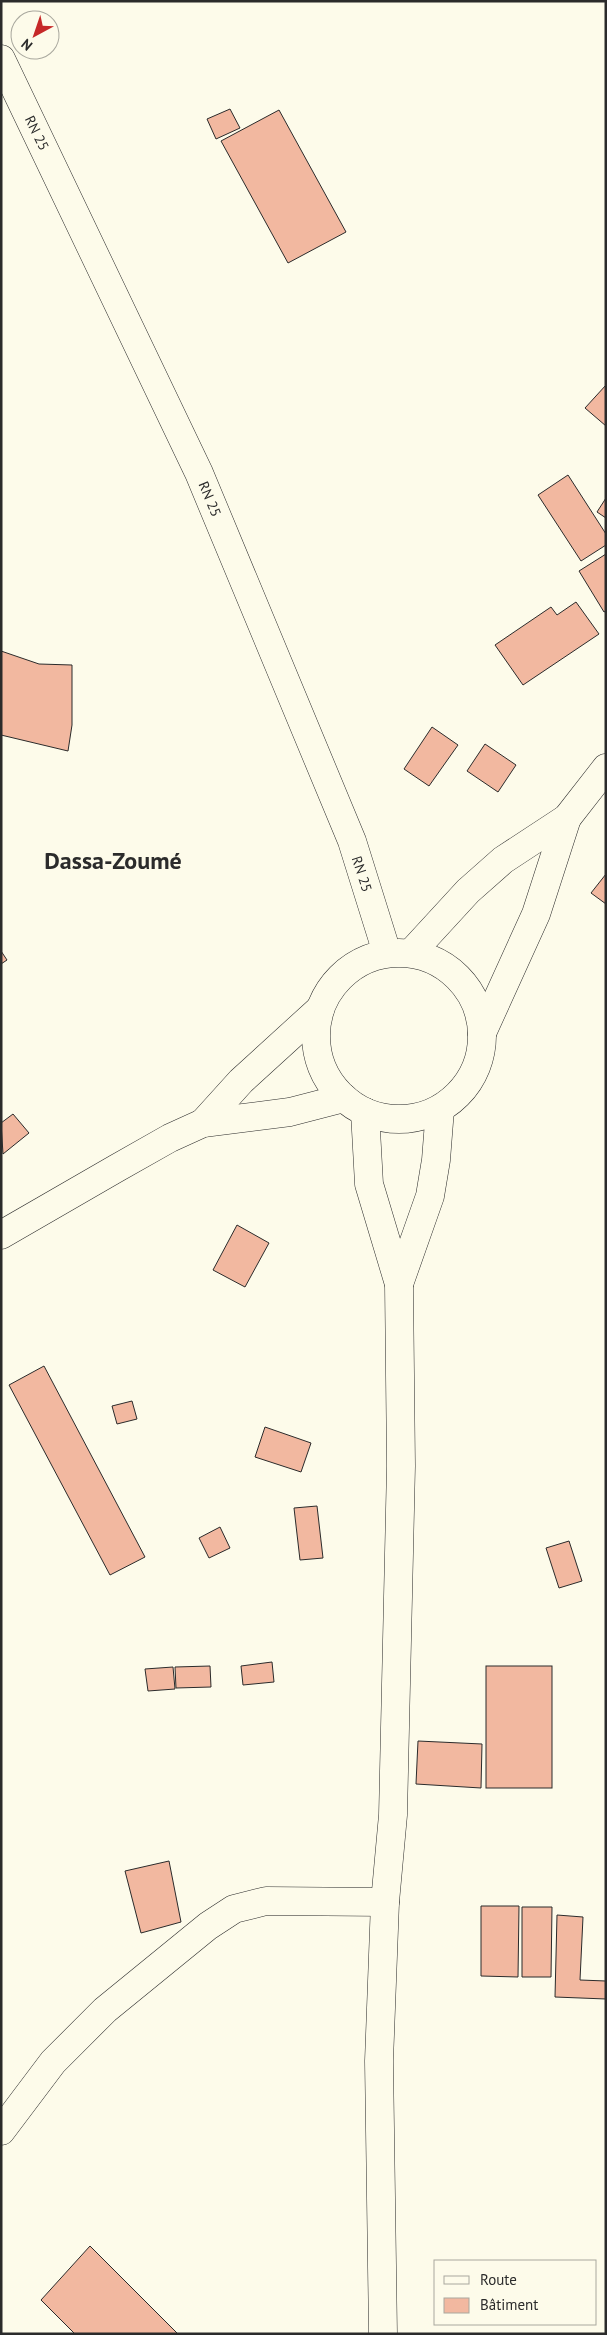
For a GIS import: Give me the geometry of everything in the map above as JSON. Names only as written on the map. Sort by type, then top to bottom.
[{"type":"main road","name":"RN 25","points":[[1,59],[199,473],[399,953]]},
{"type":"main road","points":[[399,953],[503,860],[567,818],[606,768]]},
{"type":"main road","points":[[482,1033],[536,914],[567,818]]},
{"type":"main road","points":[[203,1123],[241,1081],[320,1009],[335,982],[358,963],[399,953],[433,960],[453,972],[468,990],[478,1010],[482,1033],[480,1056],[472,1077],[458,1095],[440,1109],[416,1118],[390,1119],[355,1105],[328,1080],[323,1069],[316,1039],[320,1009]]},
{"type":"main road","points":[[1,1235],[124,1163],[203,1123],[355,1105]]},
{"type":"main road","points":[[355,1105],[369,1184],[399,1284],[401,1466],[392,1815],[385,1902],[379,2061],[383,2334]]},
{"type":"main road","points":[[399,1284],[430,1196],[436,1160],[440,1109]]},
{"type":"main road","points":[[1,2131],[53,2062],[105,2010],[208,1926],[234,1909],[266,1901],[385,1902]]},
{"type":"building","points":[[230,109],[240,128],[216,139],[207,119]]},
{"type":"building","points":[[279,110],[346,232],[288,263],[221,141]]},
{"type":"building","points":[[606,385],[606,426],[585,408]]},
{"type":"building","points":[[568,475],[606,534],[606,545],[581,561],[538,495]]},
{"type":"building","points":[[606,498],[606,518],[597,512]]},
{"type":"building","points":[[606,554],[606,611],[604,612],[579,571]]},
{"type":"building","points":[[576,602],[599,634],[523,685],[495,645],[551,607],[557,615]]},
{"type":"building","points":[[1,651],[39,664],[72,665],[72,725],[68,751],[1,735]]},
{"type":"building","points":[[432,727],[458,745],[429,786],[404,769]]},
{"type":"building","points":[[485,744],[516,765],[498,792],[467,771]]},
{"type":"building","points":[[606,874],[606,904],[591,893]]},
{"type":"building","points":[[1,951],[7,960],[1,964]]},
{"type":"building","points":[[13,1114],[29,1133],[3,1154],[1,1123]]},
{"type":"building","points":[[237,1225],[269,1243],[245,1287],[213,1270]]},
{"type":"building","points":[[44,1366],[145,1557],[110,1575],[9,1385]]},
{"type":"building","points":[[132,1401],[137,1419],[117,1424],[112,1406]]},
{"type":"building","points":[[265,1427],[311,1443],[301,1472],[255,1457]]},
{"type":"building","points":[[317,1506],[323,1558],[300,1560],[294,1508]]},
{"type":"building","points":[[220,1527],[230,1548],[209,1558],[199,1538]]},
{"type":"building","points":[[569,1541],[582,1581],[559,1588],[546,1548]]},
{"type":"building","points":[[272,1662],[274,1682],[243,1685],[241,1666]]},
{"type":"building","points":[[210,1666],[211,1687],[176,1688],[175,1667]]},
{"type":"building","points":[[486,1666],[552,1666],[552,1788],[486,1788]]},
{"type":"building","points":[[173,1667],[175,1689],[148,1691],[145,1669]]},
{"type":"building","points":[[418,1741],[482,1744],[481,1788],[416,1784]]},
{"type":"building","points":[[169,1861],[181,1922],[141,1933],[125,1871]]},
{"type":"building","points":[[481,1906],[519,1906],[518,1977],[481,1976]]},
{"type":"building","points":[[522,1907],[552,1907],[551,1977],[522,1977]]},
{"type":"building","points":[[557,1915],[583,1917],[580,1980],[606,1981],[606,1999],[555,1997]]},
{"type":"building","points":[[90,2246],[178,2334],[75,2334],[41,2300]]},
{"type":"district","name":"Dassa-Zoumé","points":[[113,861]]}]
